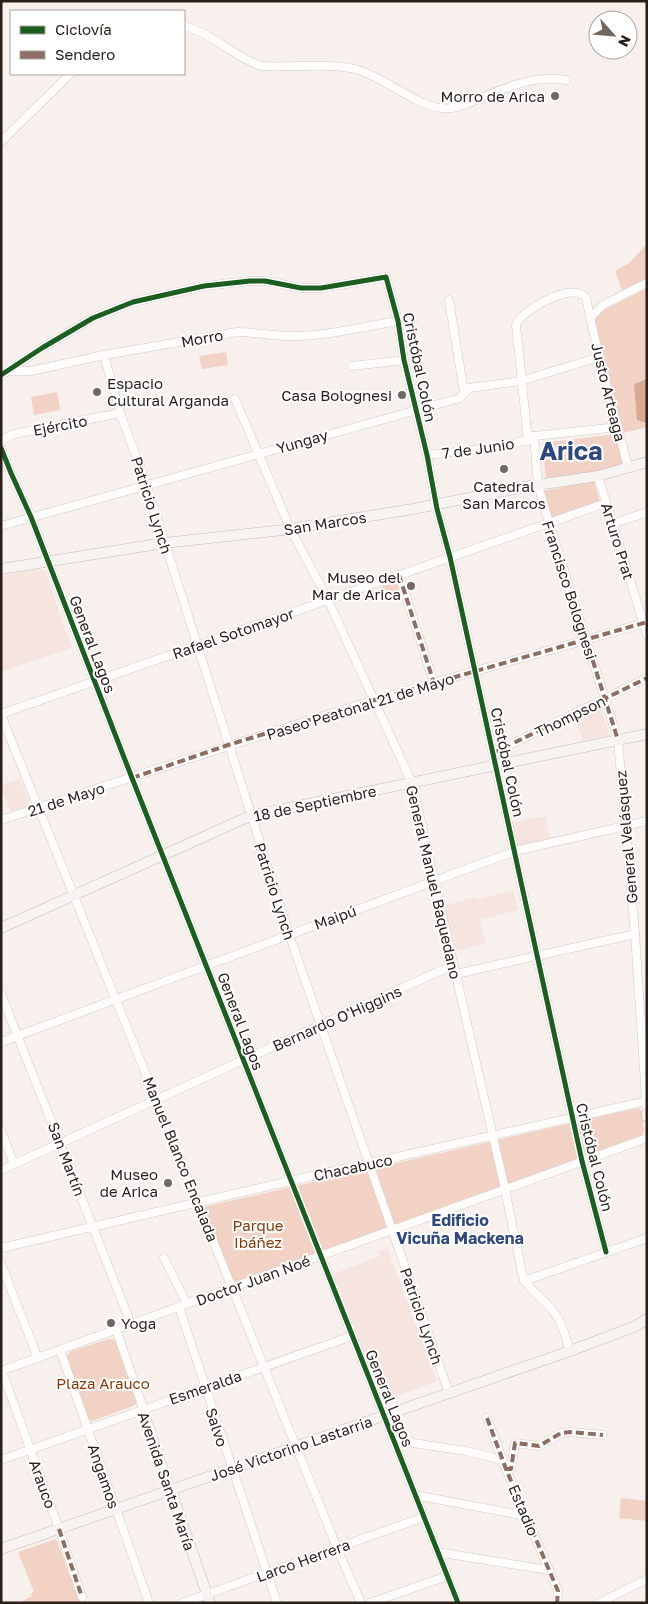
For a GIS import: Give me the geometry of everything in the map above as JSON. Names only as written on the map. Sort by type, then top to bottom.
[{"type":"main road","name":"San Marcos","points":[[1,569],[164,543],[290,528],[436,504],[598,476],[647,462]]},
{"type":"main road","name":"18 de Septiembre","points":[[1,928],[250,816],[647,734]]},
{"type":"main road","name":"José Victorino Lastarria","points":[[2,1548],[642,1326],[647,1319]]},
{"type":"main road","name":"Avenida Santa María","points":[[171,1490],[209,1599]]},
{"type":"main road","points":[[154,1496],[167,1498],[176,1505]]},
{"type":"street","points":[[185,26],[202,34],[250,62],[261,66],[348,67],[370,74],[422,102],[444,109],[461,106],[520,82],[552,78],[566,80]]},
{"type":"street","points":[[1,142],[69,75]]},
{"type":"street","name":"Cristóbal Colón","points":[[5,373],[42,348],[93,318],[134,302],[204,286],[250,281],[265,281],[301,288],[321,288],[386,277],[398,321],[404,360],[427,455],[436,504],[450,557],[572,1118],[606,1252]]},
{"type":"street","points":[[591,317],[603,305],[647,282]]},
{"type":"street","name":"Justo Arteaga","points":[[516,325],[522,316],[554,296],[583,293],[591,317],[599,356],[628,467]]},
{"type":"street","points":[[449,300],[464,392]]},
{"type":"street","name":"Morro","points":[[5,373],[31,371],[104,355],[237,332],[290,336],[309,335],[398,321]]},
{"type":"street","name":"Francisco Bolognesi","points":[[516,325],[522,381],[538,485],[618,740]]},
{"type":"street","name":"Patricio Lynch","points":[[104,355],[120,413],[146,485],[288,934],[448,1393]]},
{"type":"street","name":"Yungay","points":[[1,526],[460,398],[469,388],[522,381],[599,356]]},
{"type":"street","points":[[352,366],[404,360]]},
{"type":"street","name":"General Manuel Baquedano","points":[[235,399],[290,528],[328,600],[376,700],[412,783],[505,1189],[524,1281]]},
{"type":"street","name":"Ejército","points":[[1,440],[14,434],[120,413]]},
{"type":"street","name":"7 de Junio","points":[[427,455],[618,427]]},
{"type":"street","name":"General Lagos","points":[[1,448],[31,517],[242,1060],[458,1603]]},
{"type":"street","name":"Arturo Prat","points":[[598,476],[645,622],[647,635]]},
{"type":"street","name":"Rafael Sotomayor","points":[[1,714],[606,502]]},
{"type":"street","points":[[612,524],[647,512]]},
{"type":"street","points":[[399,575],[434,683]]},
{"type":"street","name":"Paseo Peatonal 21 de Mayo","points":[[132,778],[228,745],[645,622]]},
{"type":"street","name":"Thompson","points":[[493,753],[647,678]]},
{"type":"street","name":"Manuel Blanco Encalada","points":[[1,714],[337,1548],[361,1603]]},
{"type":"street","name":"General Velásquez","points":[[618,740],[646,1109]]},
{"type":"street","name":"21 de Mayo","points":[[1,820],[132,778]]},
{"type":"street","name":"Maipú","points":[[1,1042],[515,851],[647,822]]},
{"type":"street","points":[[456,974],[634,934]]},
{"type":"street","name":"Bernardo O'Higgins","points":[[1,1170],[454,965]]},
{"type":"street","name":"San Martín","points":[[1,994],[131,1324]]},
{"type":"street","name":"Chacabuco","points":[[1,1248],[290,1180],[572,1118],[646,1109]]},
{"type":"street","points":[[1,1130],[14,1164]]},
{"type":"street","name":"Doctor Juan Noé","points":[[2,1371],[647,1138]]},
{"type":"street","points":[[570,1351],[557,1315],[524,1281],[647,1238]]},
{"type":"street","name":"Salvo","points":[[164,1258],[183,1305],[204,1387],[277,1603]]},
{"type":"street","points":[[1,1264],[38,1358]]},
{"type":"street","name":"Avenida Santa María","points":[[116,1330],[171,1490]]},
{"type":"street","name":"Esmeralda","points":[[1,1460],[352,1336]]},
{"type":"street","name":"Angamos","points":[[60,1350],[149,1603]]},
{"type":"street","name":"Arauco","points":[[2,1371],[60,1529],[82,1597]]},
{"type":"street","name":"Estadio","points":[[487,1418],[506,1469],[558,1591],[556,1603]]},
{"type":"street","points":[[506,1469],[511,1469],[514,1443],[539,1446],[561,1433],[570,1432],[603,1435]]},
{"type":"street","points":[[393,1440],[466,1451],[503,1460]]},
{"type":"street","points":[[415,1495],[526,1516]]},
{"type":"street","name":"Larco Herrera","points":[[182,1603],[209,1599],[266,1573],[424,1517]]},
{"type":"street","points":[[437,1552],[548,1570]]},
{"type":"street","points":[[370,1603],[447,1576]]},
{"type":"street","points":[[599,1603],[647,1579]]},
{"type":"shaded area","points":[[647,379],[647,423],[637,420],[634,384]]},
{"type":"shaded area","points":[[39,569],[45,571],[72,648],[1,672],[1,576]]},
{"type":"shaded area","points":[[600,706],[610,735],[583,741],[575,719]]},
{"type":"shaded area","points":[[20,778],[31,805],[11,813],[1,786]]},
{"type":"shaded area","points":[[545,816],[550,839],[516,846],[511,823]]},
{"type":"shaded area","points":[[513,890],[518,910],[480,920],[486,943],[453,952],[442,906],[476,897],[477,900]]},
{"type":"shaded area","points":[[387,1248],[437,1381],[382,1402],[338,1284],[335,1285],[331,1275],[380,1256],[378,1251]]},
{"type":"green space","points":[[647,244],[647,278],[622,290],[615,271],[628,264]]},
{"type":"green space","points":[[647,288],[647,427],[624,433],[592,324],[593,317]]},
{"type":"green space","points":[[226,352],[228,365],[202,369],[199,356]]},
{"type":"green space","points":[[57,392],[60,410],[34,415],[31,397]]},
{"type":"green space","points":[[617,434],[624,464],[596,472],[546,478],[542,443]]},
{"type":"green space","points":[[594,481],[600,503],[549,518],[543,491]]},
{"type":"green space","points":[[399,580],[404,595],[386,602],[381,587]]},
{"type":"green space","name":"Parque Ibáñez","points":[[638,1108],[642,1111],[644,1131],[642,1135],[236,1282],[232,1279],[203,1207]]},
{"type":"green space","name":"Plaza Arauco","points":[[113,1339],[116,1342],[137,1403],[92,1421],[87,1418],[67,1356],[71,1351]]},
{"type":"green space","points":[[621,1498],[647,1501],[647,1521],[619,1518]]},
{"type":"green space","points":[[56,1539],[80,1602],[85,1603],[19,1603],[32,1596],[31,1594],[34,1592],[18,1552]]},
{"type":"marked path","points":[[549,523],[618,740]]},
{"type":"marked path","points":[[399,575],[434,683]]},
{"type":"marked path","points":[[132,778],[228,745],[375,700],[647,622]]},
{"type":"marked path","points":[[493,753],[647,678]]},
{"type":"marked path","points":[[487,1418],[506,1469],[558,1591],[557,1603]]},
{"type":"marked path","points":[[506,1469],[511,1469],[515,1443],[539,1446],[561,1433],[570,1432],[603,1435]]},
{"type":"marked path","points":[[59,1529],[82,1597]]},
{"type":"cycle path","points":[[1,375],[93,318],[133,302],[204,286],[250,281],[265,281],[301,288],[321,288],[386,277],[398,321],[404,360],[427,455],[437,509],[450,557],[582,1161],[606,1252]]},
{"type":"cycle path","points":[[1,448],[31,517],[132,778],[458,1603]]},
{"type":"place","name":"Morro de Arica","points":[[555,96]]},
{"type":"place","name":"Espacio Cultural Arganda","points":[[97,392]]},
{"type":"place","name":"Casa Bolognesi","points":[[402,395]]},
{"type":"place","name":"Catedral San Marcos","points":[[504,469]]},
{"type":"place","name":"Museo del Mar de Arica","points":[[411,586]]},
{"type":"place","name":"Museo de Arica","points":[[168,1183]]},
{"type":"place","name":"Yoga","points":[[111,1323]]},
{"type":"district","name":"Arica","points":[[571,450]]},
{"type":"district","name":"Edificio Vicuña Mackena","points":[[460,1229]]}]
